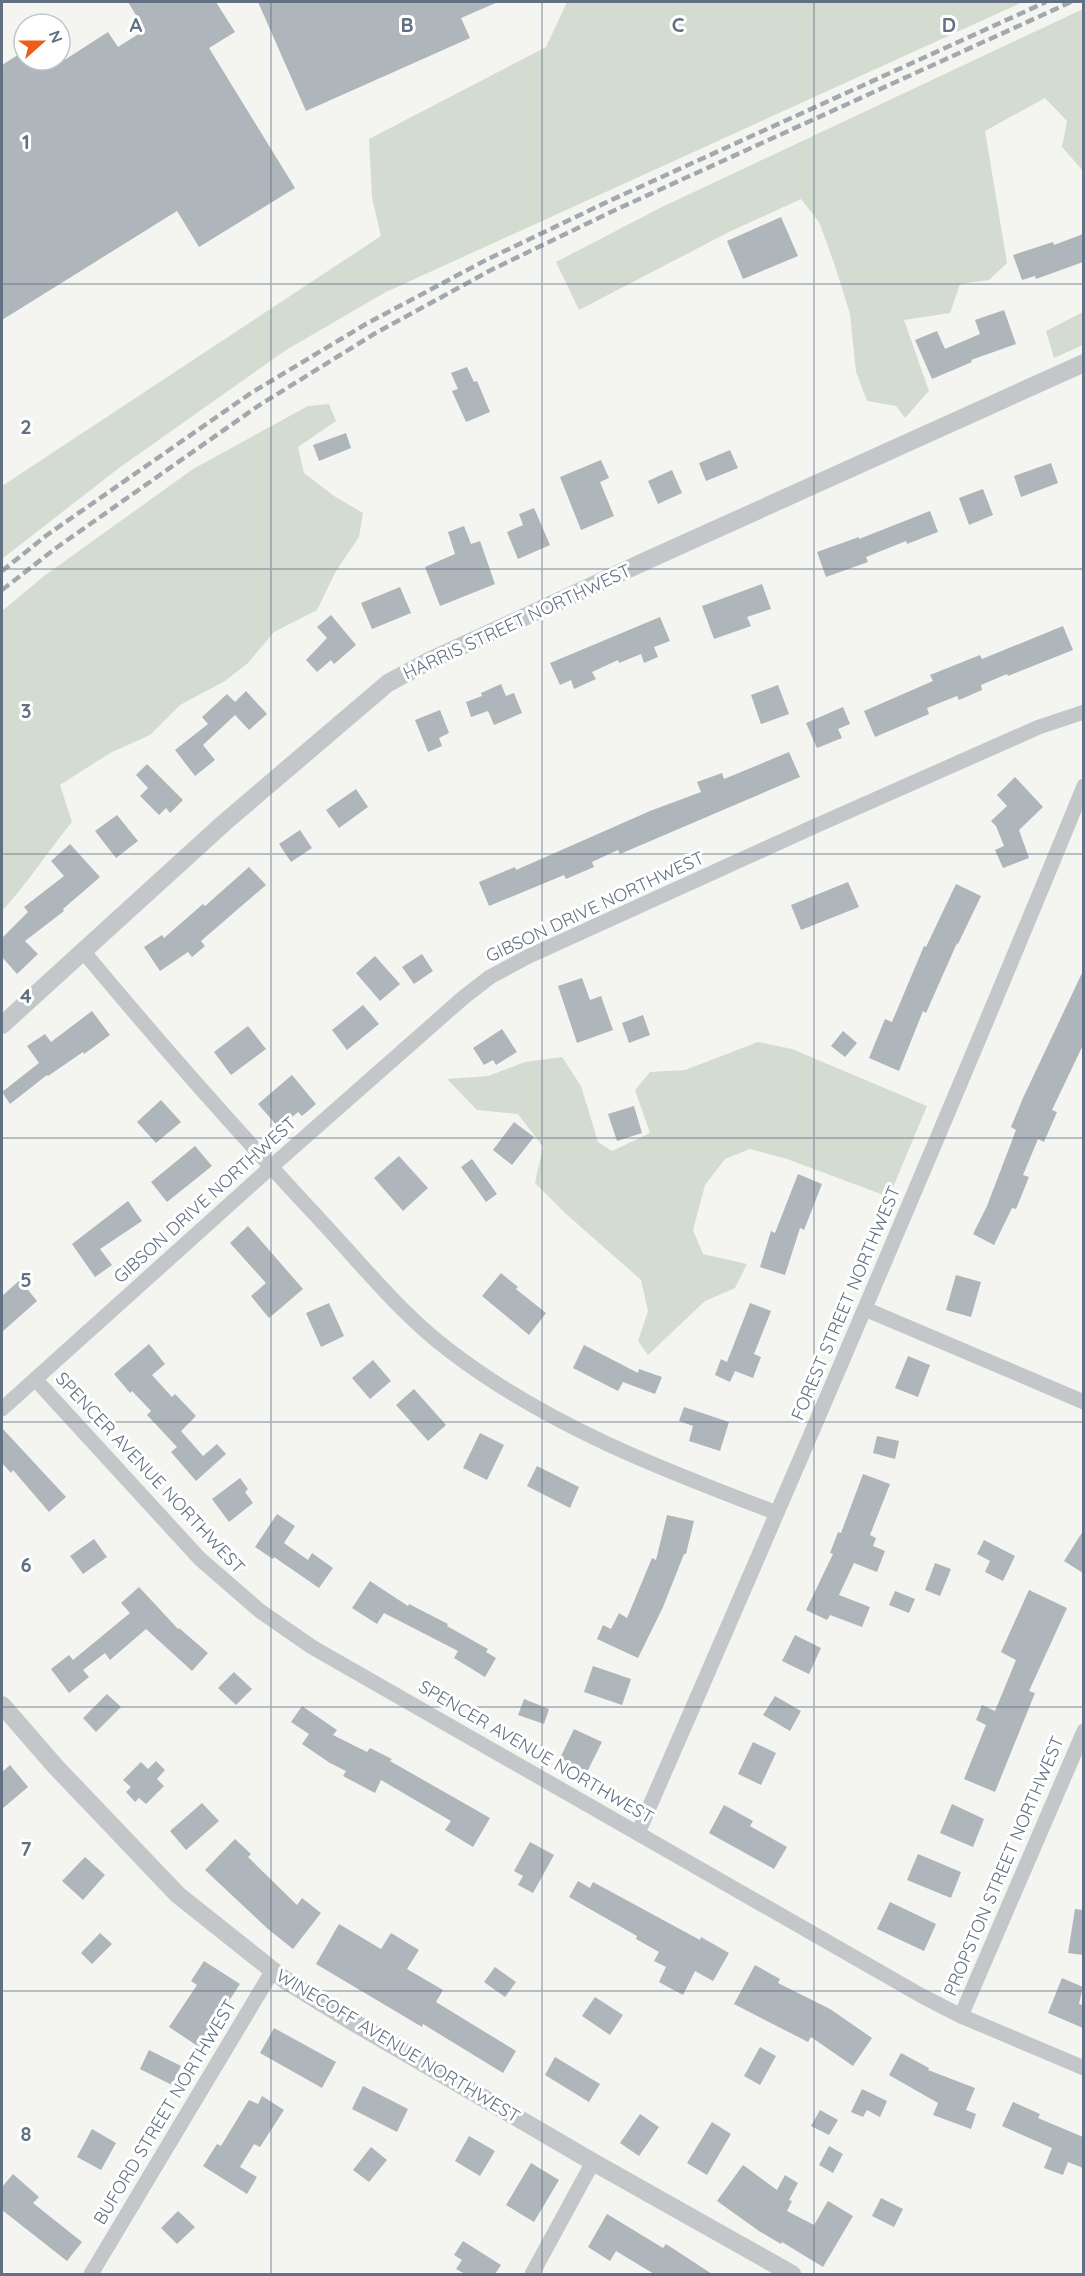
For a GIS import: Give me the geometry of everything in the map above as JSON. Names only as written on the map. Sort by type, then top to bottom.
[{"type":"street","name":"HARRIS STREET NORTHWEST","points":[[2,1025],[225,822],[388,683],[429,661],[650,559],[1083,363]]},
{"type":"street","name":"GIBSON DRIVE NORTHWEST","points":[[2,1409],[271,1167],[490,977],[813,826],[1039,727],[1083,712]]},
{"type":"street","name":"FOREST STREET NORTHWEST","points":[[638,1833],[865,1309],[1083,786]]},
{"type":"street","points":[[83,951],[231,1124],[403,1309],[449,1351],[501,1387],[556,1420],[707,1487],[777,1513]]},
{"type":"street","points":[[865,1309],[1083,1402]]},
{"type":"street","name":"SPENCER AVENUE NORTHWEST","points":[[35,1379],[200,1559],[260,1611],[312,1647],[922,1996],[961,2016],[1083,2068]]},
{"type":"street","name":"WINECOFF AVENUE NORTHWEST","points":[[4,1712],[178,1895],[273,1970],[353,2022],[593,2162],[792,2274]]},
{"type":"street","name":"PROPSTON STREET NORTHWEST","points":[[961,2016],[1083,1731]]},
{"type":"street","name":"BUFORD STREET NORTHWEST","points":[[91,2274],[273,1970]]},
{"type":"street","points":[[532,2274],[593,2162]]},
{"type":"shaded area","points":[[567,2],[1023,2],[386,292],[286,350],[119,468],[2,559],[2,486],[381,236],[372,198],[369,139],[546,47]]},
{"type":"shaded area","points":[[1083,9],[1083,171],[1062,147],[1067,121],[1045,98],[985,131],[1007,263],[989,280],[960,284],[950,313],[904,320],[929,391],[905,418],[896,406],[867,401],[856,372],[850,314],[835,266],[819,222],[801,199],[729,232],[579,310],[556,262],[662,207]]},
{"type":"shaded area","points":[[1083,312],[1083,345],[1054,358],[1046,331]]},
{"type":"shaded area","points":[[329,404],[336,421],[298,447],[304,473],[334,496],[363,513],[359,537],[336,571],[317,610],[274,632],[248,663],[225,681],[180,705],[150,735],[110,753],[60,785],[72,822],[2,911],[2,611],[44,576],[193,469],[308,406]]},
{"type":"shaded area","points":[[758,1042],[792,1049],[927,1106],[889,1197],[787,1159],[750,1149],[725,1159],[705,1185],[693,1230],[703,1254],[747,1264],[735,1288],[705,1301],[648,1355],[638,1341],[648,1311],[641,1280],[565,1213],[535,1183],[543,1147],[518,1114],[477,1110],[447,1079],[488,1076],[525,1062],[562,1057],[581,1086],[598,1142],[612,1151],[650,1133],[635,1090],[650,1072],[685,1070]]},
{"type":"building","points":[[128,2],[216,2],[235,32],[209,48],[295,188],[199,247],[177,211],[2,320],[2,65],[12,59],[12,72],[72,72],[72,55],[108,32],[118,47],[145,30]]},
{"type":"building","points":[[258,2],[498,2],[461,18],[470,38],[306,111]]},
{"type":"building","points":[[781,217],[798,256],[743,279],[727,241]]},
{"type":"building","points":[[1083,234],[1083,262],[1036,279],[1035,276],[1022,280],[1013,255],[1053,242],[1054,245]]},
{"type":"building","points":[[1004,310],[1016,344],[971,360],[972,362],[932,379],[915,340],[937,331],[945,349],[980,334],[975,320]]},
{"type":"building","points":[[467,367],[474,382],[477,381],[490,412],[466,422],[452,391],[458,389],[451,373]]},
{"type":"building","points":[[346,433],[351,448],[319,461],[313,445]]},
{"type":"building","points":[[730,450],[738,468],[706,481],[699,463]]},
{"type":"building","points":[[601,460],[609,478],[600,482],[614,516],[581,530],[560,477]]},
{"type":"building","points":[[1051,463],[1058,483],[1021,497],[1014,476]]},
{"type":"building","points":[[672,470],[682,493],[658,504],[648,481]]},
{"type":"building","points":[[983,489],[993,515],[969,525],[959,498]]},
{"type":"building","points":[[534,508],[550,545],[518,559],[507,532],[523,525],[519,514]]},
{"type":"building","points":[[930,511],[938,532],[907,544],[906,541],[866,557],[868,562],[826,577],[817,552],[859,537],[859,539]]},
{"type":"building","points":[[464,526],[471,544],[480,541],[495,584],[440,606],[425,567],[455,554],[448,532]]},
{"type":"building","points":[[762,584],[771,609],[747,617],[751,626],[714,639],[702,606]]},
{"type":"building","points":[[400,587],[411,613],[372,629],[361,603]]},
{"type":"building","points":[[331,615],[356,645],[334,664],[331,660],[317,672],[306,660],[327,638],[317,627]]},
{"type":"building","points":[[660,617],[670,641],[654,647],[658,657],[644,663],[641,654],[619,663],[618,660],[592,672],[596,679],[574,689],[571,680],[560,685],[550,663]]},
{"type":"building","points":[[1063,626],[1073,650],[981,685],[982,690],[959,700],[957,696],[927,708],[929,714],[875,737],[864,711],[933,681],[930,675],[980,655],[982,659]]},
{"type":"building","points":[[501,684],[506,696],[514,693],[522,713],[494,725],[488,711],[471,717],[466,702],[482,696],[481,693]]},
{"type":"building","points":[[778,685],[789,714],[761,724],[751,695]]},
{"type":"building","points":[[246,691],[267,714],[249,730],[235,715],[203,745],[215,760],[195,776],[175,750],[208,724],[202,717],[227,694],[235,702]]},
{"type":"building","points":[[843,707],[850,724],[838,729],[842,738],[817,748],[806,723]]},
{"type":"building","points":[[440,710],[449,733],[439,738],[442,746],[428,752],[415,720]]},
{"type":"building","points":[[789,752],[800,777],[620,854],[618,850],[592,862],[594,867],[566,879],[564,875],[489,906],[479,882],[515,867],[516,870],[650,811],[701,792],[697,782],[722,773],[724,779]]},
{"type":"building","points":[[147,764],[183,800],[170,813],[166,808],[159,815],[140,796],[148,788],[136,775]]},
{"type":"building","points":[[1015,777],[1043,807],[1019,830],[1029,858],[1003,868],[995,850],[1004,846],[996,826],[991,821],[1007,806],[997,795]]},
{"type":"building","points":[[356,789],[368,807],[339,828],[326,810]]},
{"type":"building","points":[[117,815],[138,841],[116,858],[95,831]]},
{"type":"building","points":[[300,830],[312,848],[291,862],[279,844]]},
{"type":"building","points":[[70,844],[100,877],[63,909],[64,911],[25,941],[38,954],[17,974],[2,957],[2,938],[28,912],[24,907],[64,876],[51,861]]},
{"type":"building","points":[[249,867],[266,885],[201,941],[205,946],[192,957],[188,952],[160,971],[144,947],[162,935],[164,938]]},
{"type":"building","points":[[848,882],[859,907],[801,930],[791,905]]},
{"type":"building","points":[[956,884],[981,896],[926,1013],[923,1011],[899,1071],[869,1058],[885,1019],[892,1022],[924,946],[926,947]]},
{"type":"building","points":[[422,954],[433,971],[414,984],[402,967]]},
{"type":"building","points":[[375,956],[400,984],[380,1001],[356,973]]},
{"type":"building","points":[[1083,971],[1083,1045],[1052,1110],[1057,1112],[1044,1142],[1038,1139],[1023,1175],[1029,1177],[1016,1209],[1012,1208],[994,1245],[973,1234],[987,1206],[1016,1130],[1011,1127],[1023,1098]]},
{"type":"building","points":[[582,978],[590,1000],[601,996],[613,1030],[577,1043],[558,986]]},
{"type":"building","points":[[363,1005],[379,1024],[347,1050],[332,1030]]},
{"type":"building","points":[[92,1011],[110,1035],[84,1054],[83,1052],[47,1075],[10,1104],[2,1092],[39,1063],[27,1046],[45,1034],[51,1042]]},
{"type":"building","points":[[643,1015],[650,1035],[629,1043],[622,1023]]},
{"type":"building","points":[[248,1026],[266,1049],[231,1075],[214,1052]]},
{"type":"building","points":[[502,1029],[517,1052],[496,1065],[493,1060],[484,1065],[473,1048]]},
{"type":"building","points":[[843,1031],[857,1043],[845,1057],[831,1046]]},
{"type":"building","points":[[292,1075],[316,1104],[302,1116],[298,1112],[279,1128],[258,1104]]},
{"type":"building","points":[[161,1100],[181,1122],[156,1143],[137,1122]]},
{"type":"building","points":[[634,1106],[642,1133],[617,1141],[608,1114]]},
{"type":"building","points":[[514,1122],[534,1137],[512,1165],[493,1150]]},
{"type":"building","points":[[195,1146],[212,1166],[167,1202],[151,1182]]},
{"type":"building","points":[[399,1156],[428,1188],[403,1211],[374,1178]]},
{"type":"building","points":[[472,1159],[497,1194],[486,1202],[461,1167]]},
{"type":"building","points":[[798,1174],[822,1184],[804,1230],[800,1228],[785,1275],[760,1267],[771,1231],[775,1233]]},
{"type":"building","points":[[128,1201],[142,1221],[100,1249],[112,1265],[95,1277],[72,1244]]},
{"type":"building","points":[[248,1226],[303,1289],[269,1318],[251,1296],[266,1283],[230,1243]]},
{"type":"building","points":[[501,1273],[518,1287],[516,1289],[546,1313],[529,1335],[482,1296]]},
{"type":"building","points":[[956,1275],[981,1282],[971,1317],[946,1310]]},
{"type":"building","points":[[20,1280],[37,1301],[2,1332],[2,1296]]},
{"type":"building","points":[[329,1303],[344,1336],[321,1347],[306,1313]]},
{"type":"building","points":[[750,1303],[771,1311],[754,1354],[761,1357],[753,1378],[735,1371],[730,1382],[715,1375],[721,1359],[727,1362]]},
{"type":"building","points":[[149,1344],[165,1364],[152,1375],[172,1397],[175,1394],[196,1416],[181,1431],[203,1456],[217,1444],[226,1454],[196,1481],[171,1452],[177,1447],[147,1415],[151,1411],[132,1391],[130,1393],[114,1374]]},
{"type":"building","points":[[584,1345],[638,1373],[639,1369],[662,1377],[655,1394],[623,1382],[618,1391],[573,1368]]},
{"type":"building","points":[[908,1356],[930,1365],[918,1397],[895,1388]]},
{"type":"building","points":[[373,1360],[391,1381],[370,1399],[352,1378]]},
{"type":"building","points":[[414,1389],[446,1425],[428,1441],[396,1405]]},
{"type":"building","points":[[684,1407],[729,1422],[720,1451],[689,1441],[693,1426],[679,1421]]},
{"type":"building","points":[[2,1428],[66,1497],[49,1512],[13,1470],[11,1473],[2,1463]]},
{"type":"building","points":[[480,1433],[504,1445],[487,1480],[463,1468]]},
{"type":"building","points":[[877,1436],[899,1441],[895,1459],[873,1453]]},
{"type":"building","points":[[537,1466],[579,1487],[570,1508],[527,1486]]},
{"type":"building","points":[[863,1474],[890,1484],[870,1535],[876,1538],[873,1546],[885,1551],[877,1572],[854,1563],[839,1595],[870,1607],[862,1627],[830,1615],[827,1620],[806,1610],[833,1554],[830,1553],[838,1532],[841,1533]]},
{"type":"building","points":[[240,1478],[248,1489],[245,1492],[253,1503],[229,1522],[212,1499]]},
{"type":"building","points":[[277,1514],[295,1526],[284,1543],[308,1560],[312,1553],[333,1568],[319,1588],[274,1557],[273,1559],[255,1547]]},
{"type":"building","points":[[667,1515],[694,1521],[686,1554],[684,1554],[663,1607],[638,1658],[597,1639],[603,1625],[611,1629],[619,1613],[627,1618],[652,1558],[656,1560]]},
{"type":"building","points":[[1083,1531],[1083,1573],[1064,1561]]},
{"type":"building","points":[[94,1539],[107,1557],[83,1574],[70,1556]]},
{"type":"building","points":[[984,1540],[1015,1556],[1003,1581],[985,1572],[990,1561],[977,1554]]},
{"type":"building","points":[[935,1563],[951,1569],[940,1596],[925,1590]]},
{"type":"building","points":[[370,1581],[408,1606],[409,1604],[448,1624],[447,1626],[488,1649],[486,1652],[496,1658],[485,1677],[454,1658],[458,1651],[384,1613],[377,1624],[352,1608]]},
{"type":"building","points":[[139,1587],[178,1629],[208,1653],[192,1671],[146,1629],[110,1660],[105,1653],[83,1670],[89,1677],[69,1693],[51,1669],[69,1655],[73,1660],[130,1613],[121,1603]]},
{"type":"building","points":[[1029,1590],[1067,1608],[1029,1691],[1035,1693],[995,1792],[964,1779],[986,1725],[976,1720],[982,1705],[995,1711],[1016,1660],[1001,1652]]},
{"type":"building","points":[[895,1591],[915,1599],[909,1613],[889,1605]]},
{"type":"building","points":[[795,1635],[821,1648],[809,1674],[782,1661]]},
{"type":"building","points":[[593,1666],[631,1679],[622,1705],[584,1692]]},
{"type":"building","points":[[234,1672],[252,1689],[236,1705],[218,1688]]},
{"type":"building","points":[[107,1694],[121,1707],[96,1732],[83,1718]]},
{"type":"building","points":[[775,1696],[801,1711],[790,1731],[763,1715]]},
{"type":"building","points":[[524,1699],[549,1709],[544,1724],[518,1715]]},
{"type":"building","points":[[302,1706],[337,1730],[333,1735],[367,1752],[370,1748],[392,1759],[390,1761],[490,1818],[473,1847],[445,1830],[451,1821],[381,1780],[375,1793],[343,1776],[346,1771],[302,1744],[309,1734],[291,1722]]},
{"type":"building","points":[[574,1729],[602,1742],[587,1772],[560,1758]]},
{"type":"building","points":[[753,1742],[776,1753],[761,1785],[738,1774]]},
{"type":"building","points":[[156,1761],[165,1770],[157,1779],[164,1786],[146,1804],[139,1798],[135,1802],[126,1792],[131,1787],[123,1780],[141,1762],[148,1769]]},
{"type":"building","points":[[10,1765],[28,1787],[2,1809],[2,1772]]},
{"type":"building","points":[[202,1803],[219,1821],[186,1850],[170,1831]]},
{"type":"building","points":[[952,1804],[984,1819],[973,1847],[940,1833]]},
{"type":"building","points":[[724,1805],[753,1821],[750,1826],[787,1847],[774,1869],[709,1833]]},
{"type":"building","points":[[235,1839],[251,1854],[248,1857],[297,1905],[302,1898],[321,1913],[293,1949],[268,1929],[205,1870]]},
{"type":"building","points":[[530,1842],[554,1855],[533,1893],[518,1885],[523,1876],[514,1871]]},
{"type":"building","points":[[918,1854],[961,1872],[951,1898],[907,1880]]},
{"type":"building","points":[[85,1857],[105,1875],[83,1900],[62,1881]]},
{"type":"building","points":[[578,1881],[590,1888],[593,1882],[700,1940],[701,1937],[729,1953],[713,1981],[695,1971],[683,1995],[659,1982],[666,1967],[654,1961],[659,1952],[636,1939],[637,1936],[569,1897]]},
{"type":"building","points":[[890,1902],[936,1924],[924,1951],[877,1929]]},
{"type":"building","points":[[1075,1909],[1083,1910],[1083,1955],[1068,1953]]},
{"type":"building","points":[[339,1924],[381,1949],[391,1933],[419,1950],[407,1969],[443,1990],[436,2002],[516,2051],[503,2073],[423,2024],[422,2027],[316,1964]]},
{"type":"building","points":[[100,1933],[112,1944],[92,1964],[81,1953]]},
{"type":"building","points":[[204,1961],[240,1984],[199,2047],[169,2027],[197,1985],[191,1981]]},
{"type":"building","points":[[755,1965],[780,1979],[778,1983],[830,2009],[872,2038],[853,2066],[811,2037],[808,2042],[734,2004]]},
{"type":"building","points":[[495,1967],[516,1982],[505,1997],[484,1982]]},
{"type":"building","points":[[1062,1978],[1083,1987],[1079,2004],[1083,2005],[1083,2028],[1048,2013]]},
{"type":"building","points":[[595,1997],[623,2015],[610,2035],[582,2016]]},
{"type":"building","points":[[274,2028],[336,2062],[322,2088],[260,2053]]},
{"type":"building","points":[[760,2047],[776,2056],[760,2085],[744,2076]]},
{"type":"building","points":[[149,2050],[181,2066],[172,2085],[140,2069]]},
{"type":"building","points":[[901,2053],[929,2068],[928,2070],[975,2088],[966,2110],[976,2114],[971,2129],[933,2115],[938,2103],[889,2075]]},
{"type":"building","points":[[555,2057],[600,2084],[589,2102],[545,2075]]},
{"type":"building","points":[[363,2086],[408,2109],[397,2132],[352,2109]]},
{"type":"building","points":[[862,2089],[887,2101],[880,2117],[867,2110],[863,2117],[851,2112]]},
{"type":"building","points":[[262,2096],[284,2110],[260,2147],[254,2144],[240,2167],[257,2177],[247,2194],[203,2166],[217,2144],[221,2146],[249,2100],[258,2104]]},
{"type":"building","points":[[1013,2102],[1040,2114],[1038,2118],[1083,2137],[1083,2168],[1068,2162],[1063,2175],[1044,2168],[1052,2148],[1002,2126]]},
{"type":"building","points":[[820,2110],[838,2120],[829,2135],[811,2126]]},
{"type":"building","points":[[640,2114],[659,2127],[639,2156],[620,2143]]},
{"type":"building","points":[[712,2122],[731,2134],[707,2175],[687,2163]]},
{"type":"building","points":[[92,2129],[116,2143],[101,2170],[77,2157]]},
{"type":"building","points":[[469,2136],[495,2151],[480,2176],[455,2161]]},
{"type":"building","points":[[829,2146],[843,2154],[833,2173],[819,2165]]},
{"type":"building","points":[[371,2147],[387,2160],[369,2182],[353,2170]]},
{"type":"building","points":[[531,2163],[559,2180],[534,2222],[506,2205]]},
{"type":"building","points":[[743,2165],[777,2190],[785,2175],[798,2183],[789,2200],[792,2201],[787,2211],[814,2225],[828,2201],[853,2216],[823,2267],[759,2231],[717,2201]]},
{"type":"building","points":[[13,2174],[39,2197],[33,2203],[82,2242],[67,2261],[2,2210],[2,2187]]},
{"type":"building","points":[[881,2198],[903,2209],[894,2227],[872,2216]]},
{"type":"building","points":[[178,2211],[195,2227],[177,2244],[161,2228]]},
{"type":"building","points":[[607,2214],[663,2248],[666,2244],[712,2274],[654,2274],[616,2251],[610,2261],[588,2247]]},
{"type":"building","points":[[463,2241],[501,2265],[495,2274],[465,2274],[456,2269],[462,2260],[454,2255]]},
{"type":"railway","points":[[2,571],[47,535],[251,393],[366,324],[486,260],[609,201],[1046,2]]},
{"type":"railway","points":[[2,590],[56,548],[258,406],[374,334],[491,270],[613,211],[1071,2]]}]
